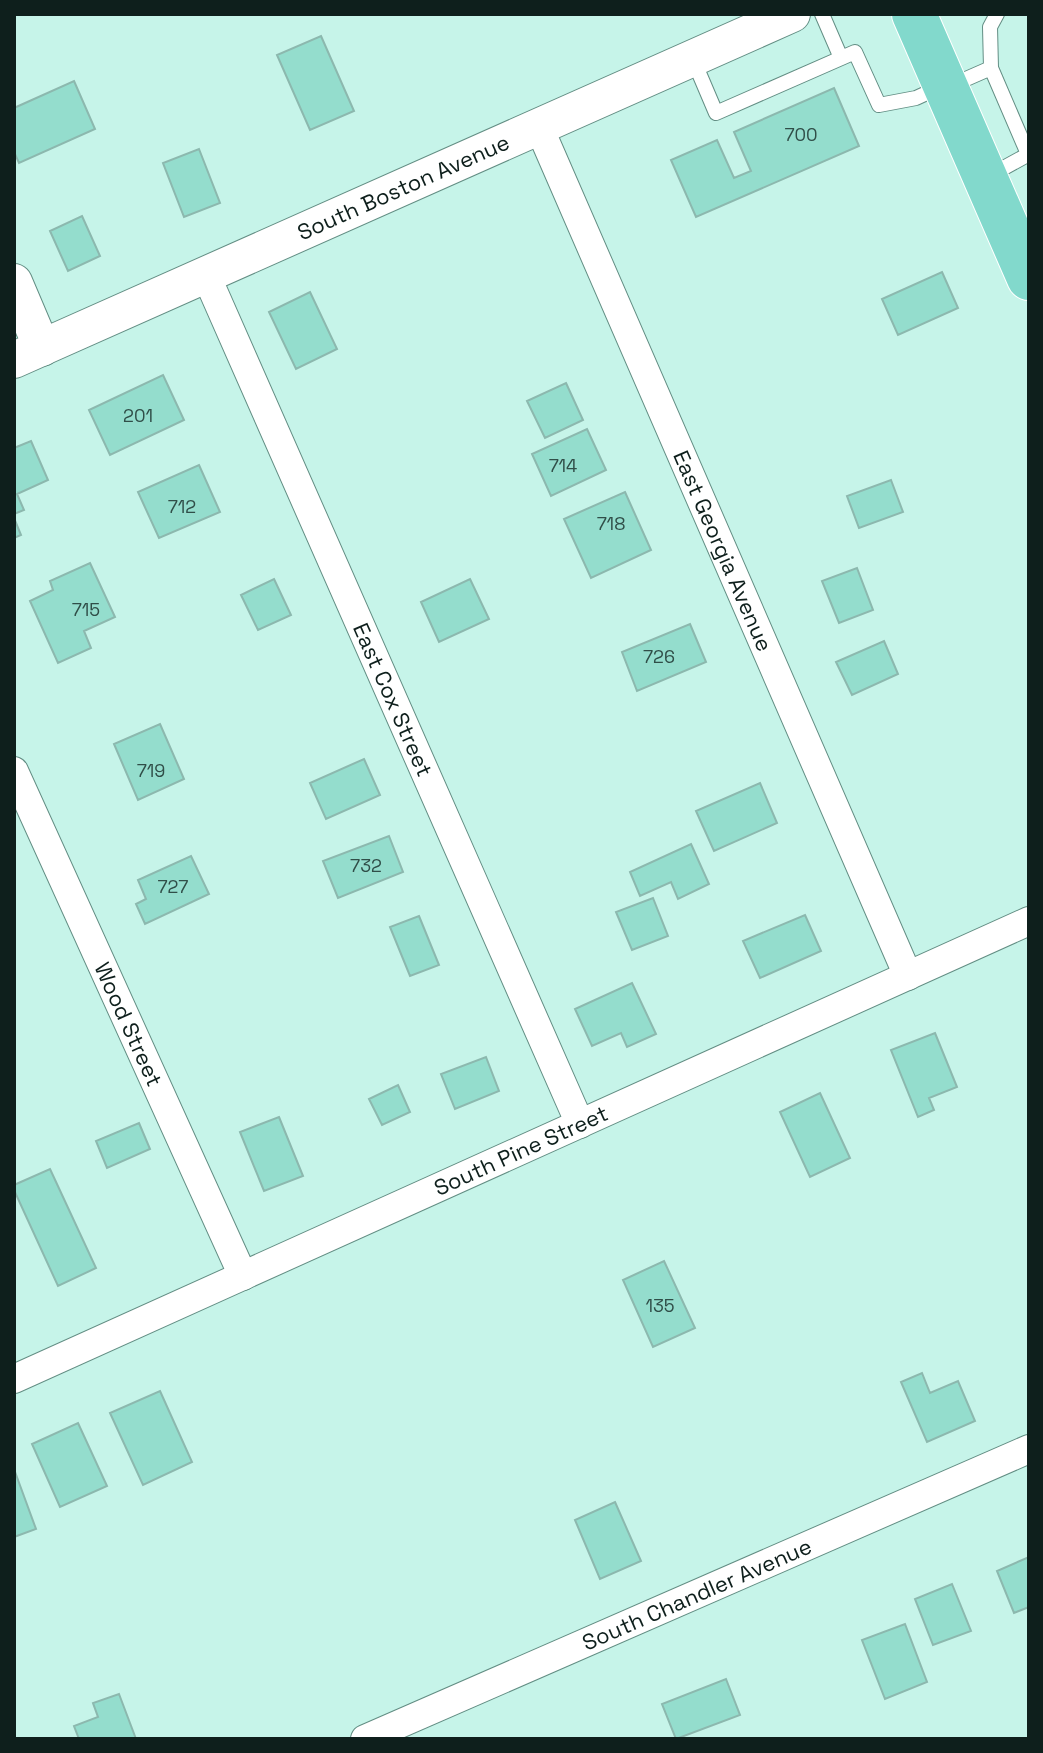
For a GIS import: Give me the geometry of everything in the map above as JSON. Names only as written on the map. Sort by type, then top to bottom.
[{"type":"main road","points":[[914,14],[1029,278]]},
{"type":"street","name":"South Boston Avenue","points":[[28,354],[693,59],[746,29],[792,14]]},
{"type":"street","name":"East Georgia Avenue","points":[[539,127],[908,976]]},
{"type":"street","name":"East Cox Street","points":[[206,275],[580,1124]]},
{"type":"street","points":[[14,282],[28,354]]},
{"type":"street","name":"Wood Street","points":[[14,771],[243,1276]]},
{"type":"street","name":"South Pine Street","points":[[14,1379],[1029,921]]},
{"type":"street","name":"South Chandler Avenue","points":[[365,1739],[1029,1449]]},
{"type":"lane","points":[[822,14],[841,58]]},
{"type":"lane","points":[[985,178],[1029,154],[991,68],[990,27],[997,14]]},
{"type":"lane","points":[[693,59],[716,113],[855,52],[879,105],[916,98],[991,68]]},
{"type":"building","points":[[321,36],[354,111],[310,130],[277,55]]},
{"type":"building","points":[[74,81],[95,129],[19,163],[14,152],[14,108]]},
{"type":"building","points":[[834,88],[859,146],[696,217],[671,160],[717,140],[734,178],[751,171],[734,132]]},
{"type":"building","points":[[199,149],[220,203],[184,217],[163,163]]},
{"type":"building","points":[[82,216],[100,256],[68,271],[50,231]]},
{"type":"building","points":[[942,272],[958,308],[898,335],[882,299]]},
{"type":"building","points":[[310,292],[337,349],[296,369],[269,312]]},
{"type":"building","points":[[163,375],[184,420],[110,455],[89,410]]},
{"type":"building","points":[[566,383],[583,420],[545,438],[527,401]]},
{"type":"building","points":[[587,429],[606,470],[551,496],[532,454]]},
{"type":"building","points":[[31,441],[48,480],[17,494],[24,510],[14,514],[14,448]]},
{"type":"building","points":[[199,465],[220,512],[159,538],[138,492]]},
{"type":"building","points":[[891,480],[903,512],[859,528],[847,496]]},
{"type":"building","points":[[625,492],[651,550],[591,578],[564,519]]},
{"type":"building","points":[[14,518],[21,535],[14,538]]},
{"type":"building","points":[[90,563],[115,617],[84,631],[91,648],[58,663],[30,601],[53,590],[50,581]]},
{"type":"building","points":[[857,568],[873,610],[839,623],[822,581]]},
{"type":"building","points":[[274,579],[291,615],[258,630],[241,595]]},
{"type":"building","points":[[470,579],[489,619],[439,642],[421,602]]},
{"type":"building","points":[[690,624],[706,662],[637,691],[622,652]]},
{"type":"building","points":[[884,641],[898,674],[852,695],[836,662]]},
{"type":"building","points":[[160,724],[184,779],[138,800],[114,744]]},
{"type":"building","points":[[364,759],[380,795],[326,819],[310,783]]},
{"type":"building","points":[[760,783],[777,823],[714,851],[696,811]]},
{"type":"building","points":[[389,836],[403,872],[338,898],[323,861]]},
{"type":"building","points":[[691,844],[709,884],[678,899],[671,882],[640,896],[630,872]]},
{"type":"building","points":[[191,856],[209,894],[145,924],[136,904],[146,899],[138,880]]},
{"type":"building","points":[[653,898],[668,936],[632,950],[616,912]]},
{"type":"building","points":[[805,915],[821,951],[760,978],[743,941]]},
{"type":"building","points":[[419,916],[439,965],[410,976],[390,927]]},
{"type":"building","points":[[632,983],[656,1034],[627,1047],[621,1033],[592,1046],[575,1009]]},
{"type":"building","points":[[935,1033],[957,1087],[929,1098],[934,1110],[918,1117],[891,1050]]},
{"type":"building","points":[[486,1057],[499,1091],[455,1109],[441,1074]]},
{"type":"building","points":[[398,1085],[410,1112],[382,1125],[369,1099]]},
{"type":"building","points":[[820,1093],[850,1158],[810,1177],[780,1112]]},
{"type":"building","points":[[279,1117],[303,1176],[264,1191],[240,1132]]},
{"type":"building","points":[[139,1123],[150,1149],[107,1168],[96,1141]]},
{"type":"building","points":[[50,1169],[96,1268],[58,1286],[14,1190],[14,1185]]},
{"type":"building","points":[[664,1261],[695,1328],[653,1347],[623,1280]]},
{"type":"building","points":[[922,1373],[930,1393],[958,1381],[975,1421],[927,1442],[901,1382]]},
{"type":"building","points":[[160,1391],[192,1462],[143,1485],[110,1413]]},
{"type":"building","points":[[78,1423],[107,1486],[60,1507],[32,1444]]},
{"type":"building","points":[[14,1469],[36,1529],[14,1537]]},
{"type":"building","points":[[615,1502],[641,1561],[600,1579],[575,1520]]},
{"type":"building","points":[[1029,1557],[1029,1607],[1014,1613],[997,1571]]},
{"type":"building","points":[[952,1584],[971,1631],[933,1645],[915,1599]]},
{"type":"building","points":[[905,1624],[927,1682],[885,1699],[862,1640]]},
{"type":"building","points":[[726,1679],[740,1715],[676,1739],[662,1704]]},
{"type":"building","points":[[119,1694],[136,1739],[79,1739],[74,1726],[98,1717],[93,1703]]}]
